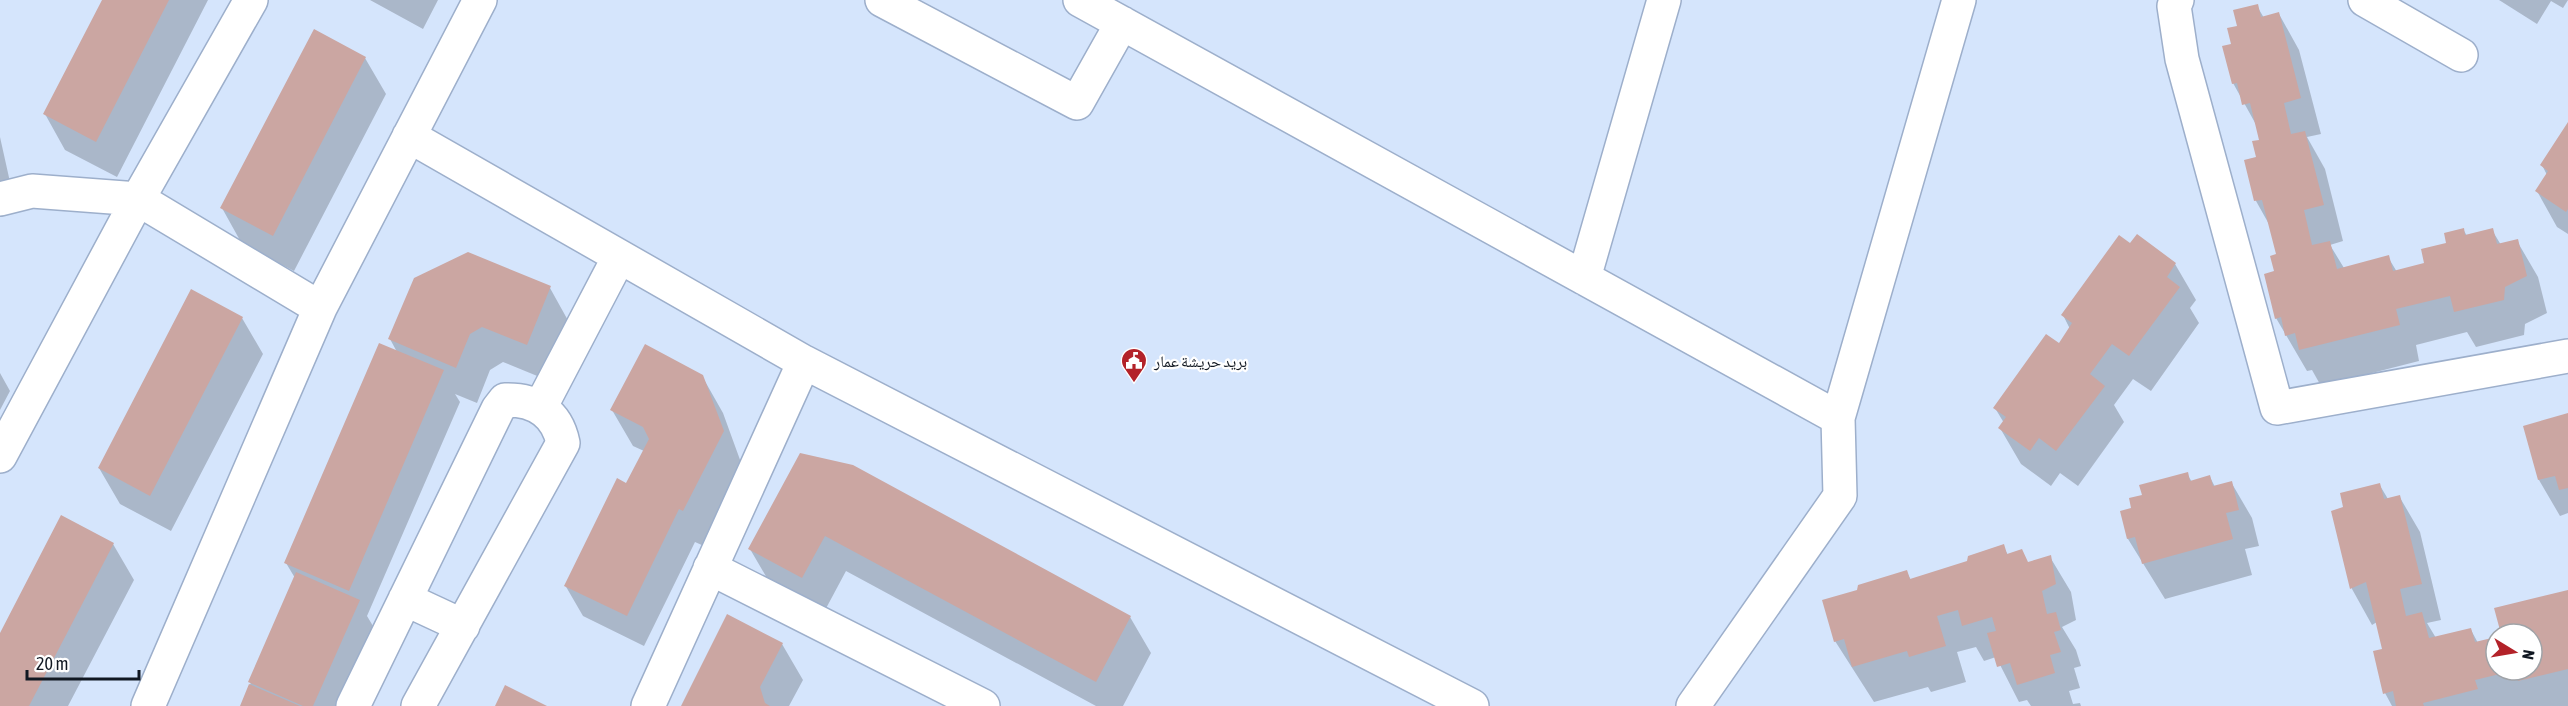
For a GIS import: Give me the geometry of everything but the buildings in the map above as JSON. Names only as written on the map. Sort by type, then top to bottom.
[{"type":"street","points":[[0,456],[138,199],[251,0]]},
{"type":"street","points":[[148,706],[320,308],[480,0]]},
{"type":"street","points":[[882,0],[1077,104],[1122,23]]},
{"type":"street","points":[[1080,0],[1838,417]]},
{"type":"street","points":[[1584,278],[1664,0]]},
{"type":"street","points":[[1693,706],[1840,496],[1838,417],[1959,0]]},
{"type":"street","points":[[2177,0],[2174,6],[2182,59],[2277,408],[2568,356]]},
{"type":"street","points":[[2365,0],[2461,55]]},
{"type":"street","points":[[409,136],[804,362],[1472,706]]},
{"type":"street","points":[[0,199],[32,191],[138,199],[320,308]]},
{"type":"street","points":[[541,406],[619,257]]},
{"type":"street","points":[[648,706],[804,362]]},
{"type":"street","points":[[353,706],[498,409],[505,400],[516,400],[541,406],[561,430],[563,443],[418,706]]},
{"type":"street","points":[[710,568],[983,706]]},
{"type":"street","points":[[405,599],[462,626]]},
{"type":"place","name":"بريد حريشة عمار","points":[[1134,384]]}]
